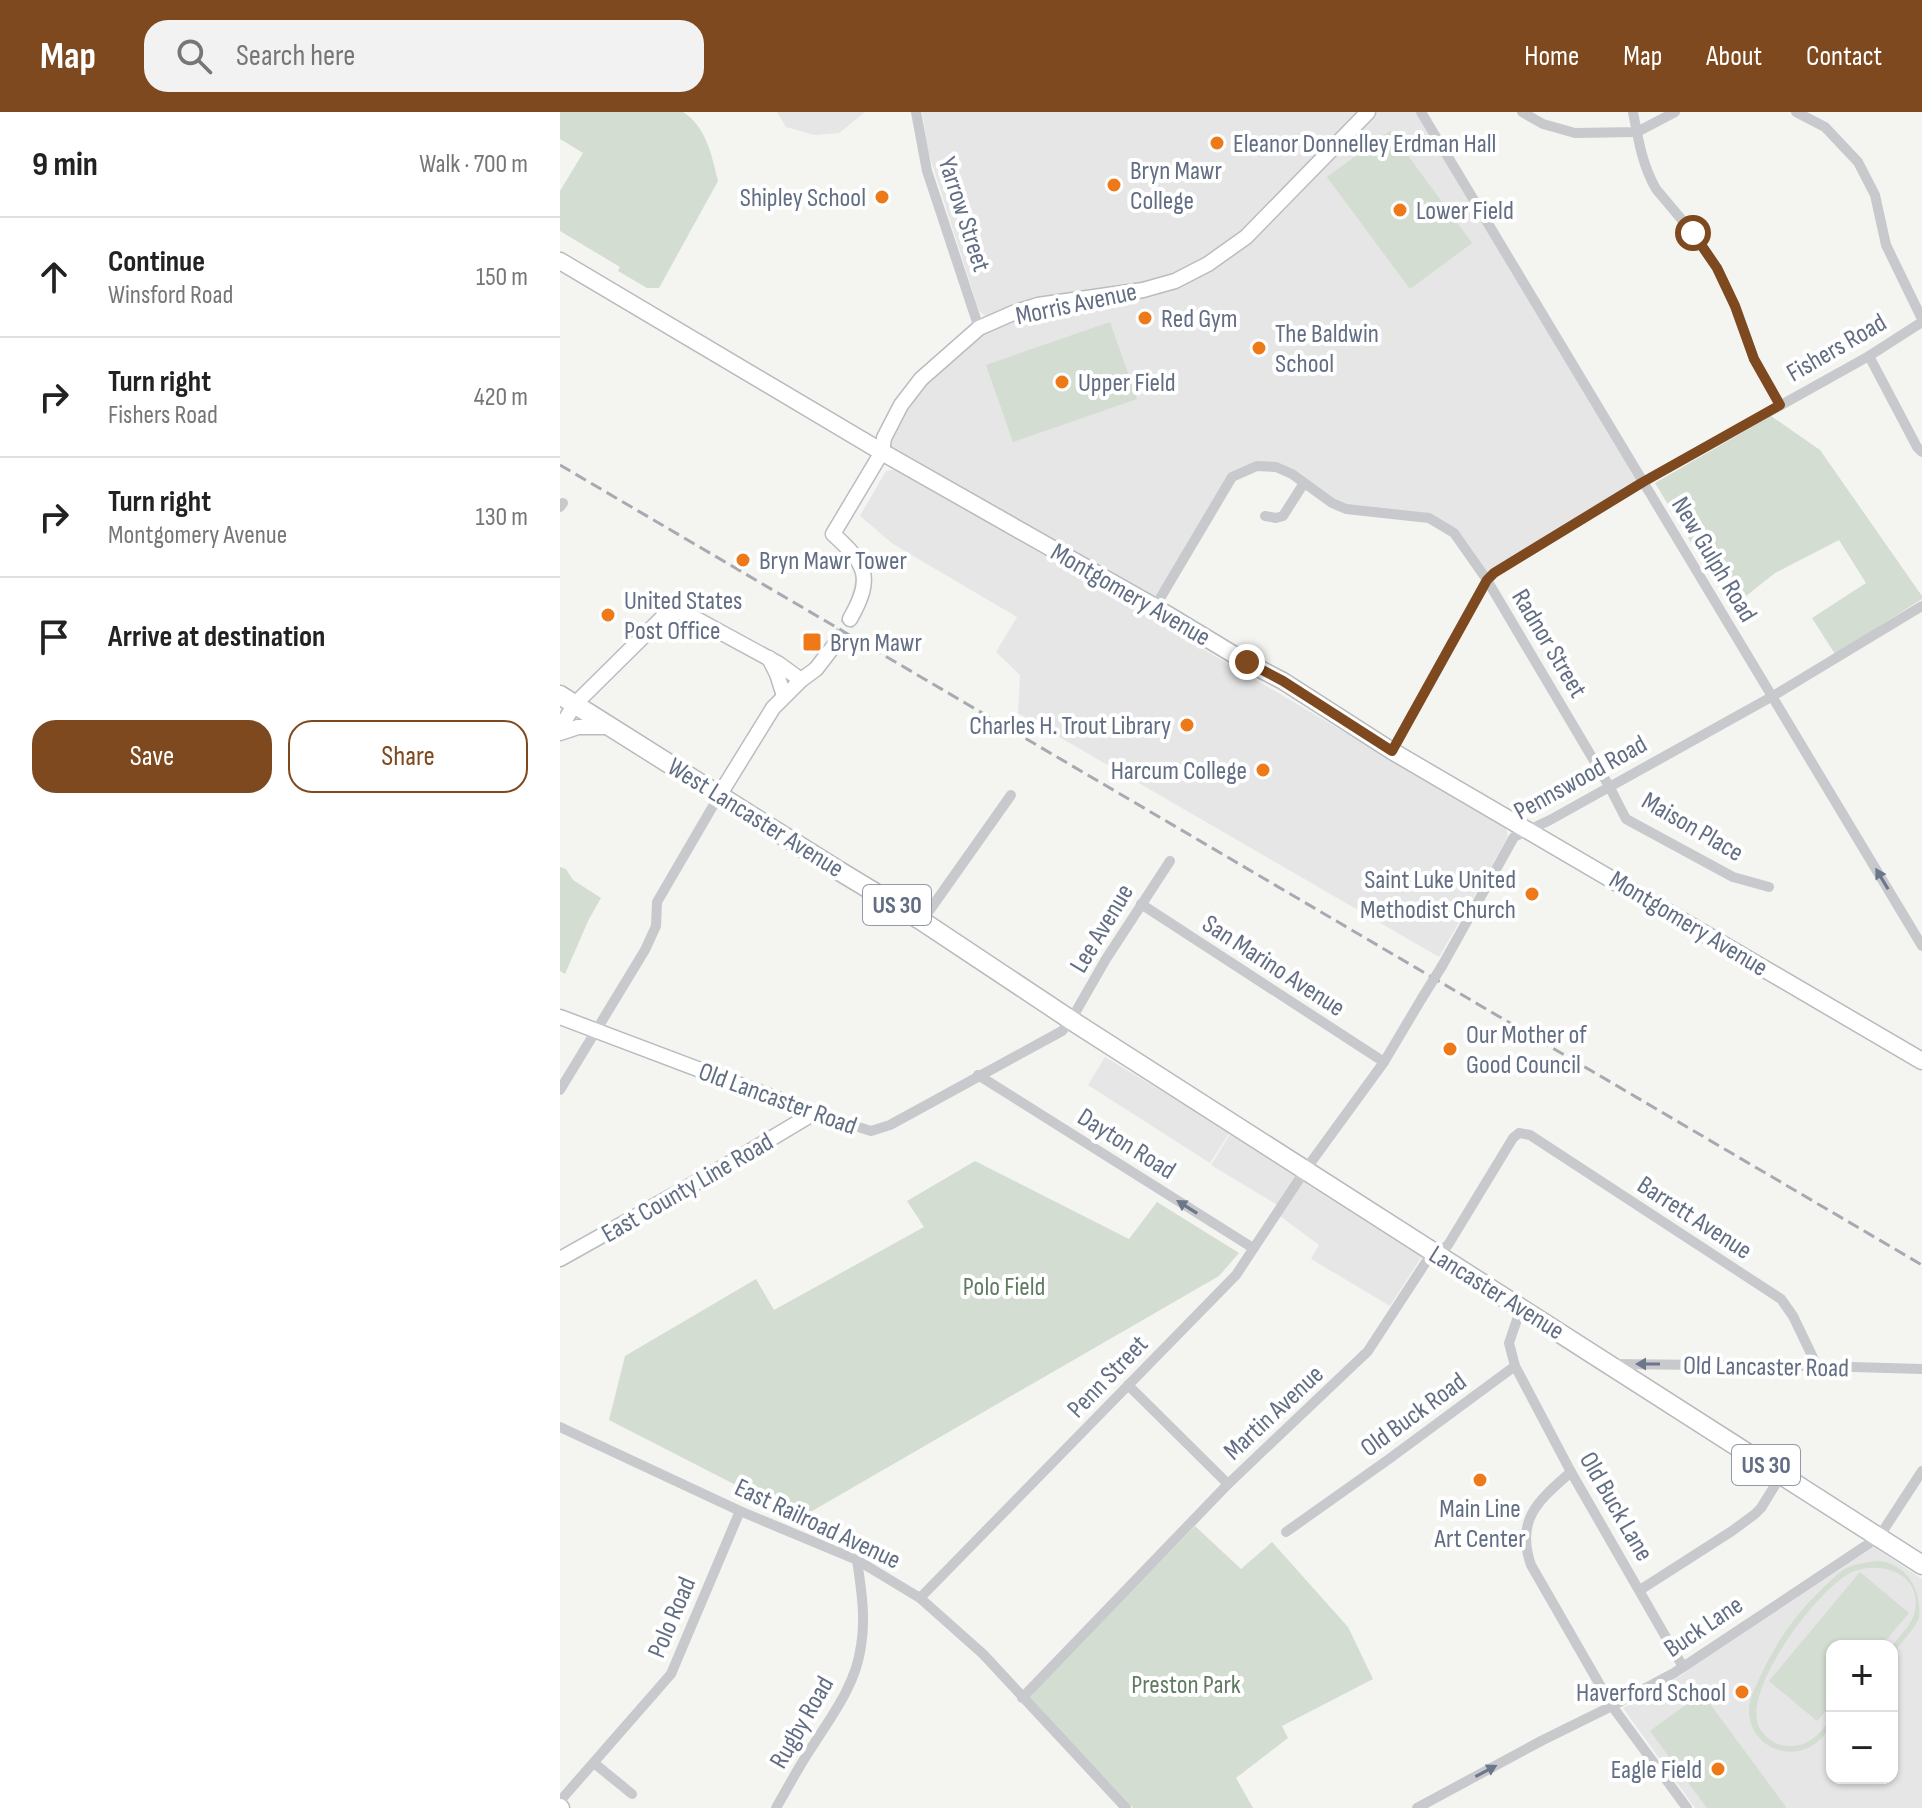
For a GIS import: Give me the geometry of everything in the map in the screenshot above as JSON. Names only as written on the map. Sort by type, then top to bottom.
[{"type":"highway","name":"West Lancaster Avenue","points":[[568,700],[922,921],[1071,1020]]},
{"type":"highway","name":"Lancaster Avenue","points":[[1071,1020],[1922,1565]]},
{"type":"main road","name":"Montgomery Avenue","points":[[560,261],[882,452],[1283,681],[1392,751],[1922,1061]]},
{"type":"street","name":"Yarrow Street","points":[[916,112],[927,171],[979,328]]},
{"type":"street","name":"Morris Avenue","points":[[850,619],[862,599],[862,569],[854,553],[833,534],[882,452],[884,438],[901,405],[921,379],[979,328],[1013,313],[1038,305],[1143,290],[1175,281],[1208,264],[1246,237],[1368,112]]},
{"type":"street","name":"New Gulph Road","points":[[1421,112],[1919,934],[1922,946]]},
{"type":"street","points":[[1522,112],[1543,124],[1575,133],[1637,132],[1675,112]]},
{"type":"street","points":[[1633,112],[1649,178],[1717,268],[1754,359],[1780,405]]},
{"type":"street","points":[[1796,112],[1825,127],[1858,162],[1875,195],[1886,245],[1922,321]]},
{"type":"street","name":"Fishers Road","points":[[1392,751],[1487,580],[1494,573],[1643,482],[1869,356],[1922,321]]},
{"type":"street","points":[[1869,356],[1922,452]]},
{"type":"street","name":"Radnor Street","points":[[1155,607],[1232,477],[1257,466],[1276,467],[1292,474],[1332,503],[1346,509],[1429,518],[1454,533],[1487,580],[1609,786]]},
{"type":"street","points":[[1265,516],[1283,516],[1304,483]]},
{"type":"street","name":"Pennswood Road","points":[[1306,1169],[1384,1062],[1514,837],[1773,696],[1922,606]]},
{"type":"street","points":[[613,727],[560,730],[568,700],[672,612],[689,615],[769,658],[801,680]]},
{"type":"street","points":[[560,1090],[653,934],[657,902],[663,890],[773,708],[816,669],[836,643]]},
{"type":"street","points":[[769,658],[784,696]]},
{"type":"street","name":"Maison Place","points":[[1609,786],[1626,819],[1733,877],[1769,887]]},
{"type":"street","points":[[922,921],[1011,795]]},
{"type":"street","name":"Lee Avenue","points":[[1071,1020],[1170,861]]},
{"type":"street","name":"San Marino Avenue","points":[[1141,904],[1384,1062]]},
{"type":"street","name":"Old Lancaster Road","points":[[560,1017],[814,1113],[871,1131],[906,1117],[1062,1031],[1071,1020]]},
{"type":"street","name":"Dayton Road","points":[[978,1075],[1253,1248]]},
{"type":"street","name":"East County Line Road","points":[[560,1259],[814,1113]]},
{"type":"street","name":"Martin Avenue","points":[[1022,1698],[1228,1484],[1368,1351],[1426,1262],[1448,1245],[1513,1138],[1520,1133]]},
{"type":"street","name":"Barrett Avenue","points":[[1520,1133],[1530,1135],[1781,1299],[1793,1316],[1817,1366]]},
{"type":"street","name":"Penn Street","points":[[920,1598],[1236,1275],[1306,1169]]},
{"type":"street","points":[[1515,1366],[1509,1343],[1521,1308]]},
{"type":"street","name":"Old Lancaster Road","points":[[1611,1364],[1922,1369]]},
{"type":"street","name":"Old Buck Lane","points":[[1515,1366],[1571,1472],[1683,1667]]},
{"type":"street","name":"Old Buck Road","points":[[1286,1532],[1515,1366]]},
{"type":"street","points":[[1128,1385],[1228,1484]]},
{"type":"street","name":"East Railroad Avenue","points":[[560,1427],[740,1511],[857,1560],[920,1598],[983,1654],[1126,1808]]},
{"type":"street","points":[[1879,1537],[1922,1471]]},
{"type":"street","points":[[1571,1472],[1532,1510],[1527,1523],[1526,1552],[1532,1569],[1612,1706],[1687,1808]]},
{"type":"street","points":[[1640,1590],[1755,1514],[1782,1474]]},
{"type":"street","name":"Polo Road","points":[[560,1801],[671,1674],[740,1511]]},
{"type":"street","name":"Buck Lane","points":[[1417,1808],[1683,1667],[1879,1537]]},
{"type":"street","name":"Rugby Road","points":[[776,1808],[836,1710],[854,1674],[863,1627],[857,1560]]},
{"type":"street","points":[[594,1763],[632,1794]]},
{"type":"shaded area","points":[[777,112],[865,112],[839,133],[814,135],[786,127]]},
{"type":"shaded area","name":"Bryn Mawr College","points":[[922,112],[1361,112],[1255,220],[1202,260],[1157,280],[1031,300],[987,317],[979,311],[928,151]]},
{"type":"shaded area","name":"The Baldwin School","points":[[1368,112],[1421,112],[1643,482],[1487,580],[1454,533],[1429,518],[1346,509],[1276,467],[1242,471],[1155,607],[882,452],[884,438],[933,367],[1013,313],[1143,290],[1208,264]]},
{"type":"shaded area","name":"Harcum College","points":[[897,469],[1506,827],[1508,837],[1439,957],[1018,713],[1020,675],[996,652],[1017,617],[893,544],[860,516],[886,471]]},
{"type":"shaded area","points":[[1105,1057],[1230,1132],[1210,1163],[1088,1085]]},
{"type":"shaded area","points":[[1232,1131],[1422,1256],[1390,1306],[1311,1259],[1319,1245],[1280,1216],[1284,1209],[1211,1165]]},
{"type":"shaded area","name":"Haverford School","points":[[1874,1547],[1922,1579],[1922,1808],[1695,1808],[1623,1708],[1682,1675]]},
{"type":"green space","points":[[560,112],[683,112],[703,133],[718,181],[659,288],[647,288],[618,271],[620,267],[560,231],[560,191],[583,153],[560,139]]},
{"type":"green space","name":"Lower Field","points":[[1390,131],[1472,243],[1410,289],[1327,177]]},
{"type":"green space","name":"Upper Field","points":[[1110,322],[1137,399],[1013,442],[986,365]]},
{"type":"green space","points":[[1771,416],[1820,450],[1922,596],[1922,599],[1835,654],[1812,618],[1866,583],[1839,540],[1775,573],[1731,608],[1655,483]]},
{"type":"green space","points":[[560,867],[566,869],[573,880],[601,898],[565,974],[560,971]]},
{"type":"green space","name":"Polo Field","points":[[975,1161],[1129,1239],[1157,1202],[1239,1253],[1219,1276],[800,1518],[609,1420],[625,1356],[756,1279],[774,1310],[924,1227],[907,1201]]},
{"type":"green space","name":"Preston Park","points":[[1195,1526],[1241,1569],[1272,1542],[1348,1627],[1373,1679],[1282,1726],[1288,1738],[1236,1778],[1253,1808],[1133,1808],[1028,1697]]},
{"type":"green space","points":[[1864,1563],[1888,1563],[1904,1572],[1918,1597],[1919,1618],[1898,1647],[1897,1640],[1915,1611],[1912,1587],[1906,1579],[1887,1569],[1875,1568],[1852,1572],[1838,1581],[1786,1641],[1761,1689],[1756,1710],[1763,1734],[1775,1743],[1789,1746],[1804,1744],[1826,1724],[1826,1732],[1816,1743],[1799,1751],[1789,1752],[1769,1746],[1755,1731],[1749,1710],[1753,1692],[1773,1652],[1786,1630],[1820,1591],[1843,1570]]},
{"type":"green space","points":[[1860,1572],[1909,1613],[1886,1640],[1826,1640],[1826,1711],[1817,1721],[1769,1681]]},
{"type":"green space","name":"Eagle Field","points":[[1702,1693],[1785,1808],[1707,1808],[1650,1731]]},
{"type":"tunnel","points":[[836,643],[850,619]]},
{"type":"railway","points":[[560,465],[1922,1265]]},
{"type":"place","name":"Eleanor Donnelley Erdman Hall","points":[[1217,143]]},
{"type":"place","name":"Bryn Mawr College","points":[[1114,185]]},
{"type":"place","name":"Shipley School","points":[[882,197]]},
{"type":"place","name":"Lower Field","points":[[1400,210]]},
{"type":"place","name":"Red Gym","points":[[1145,318]]},
{"type":"place","name":"The Baldwin School","points":[[1259,348]]},
{"type":"place","name":"Upper Field","points":[[1062,382]]},
{"type":"place","name":"Bryn Mawr Tower","points":[[743,560]]},
{"type":"place","name":"United States Post Office","points":[[608,615]]},
{"type":"place","name":"Bryn Mawr","points":[[812,642]]},
{"type":"place","name":"Charles H. Trout Library","points":[[1187,725]]},
{"type":"place","name":"Harcum College","points":[[1263,770]]},
{"type":"place","name":"Saint Luke United Methodist Church","points":[[1532,894]]},
{"type":"place","name":"Our Mother of Good Council","points":[[1450,1049]]},
{"type":"place","name":"Main Line Art Center","points":[[1480,1480]]},
{"type":"place","name":"Haverford School","points":[[1742,1692]]},
{"type":"place","name":"Eagle Field","points":[[1718,1769]]},
{"type":"route","points":[[1247,662],[1283,681],[1392,751],[1487,580],[1494,573],[1643,482],[1780,405],[1754,359],[1717,268],[1693,233]]}]
